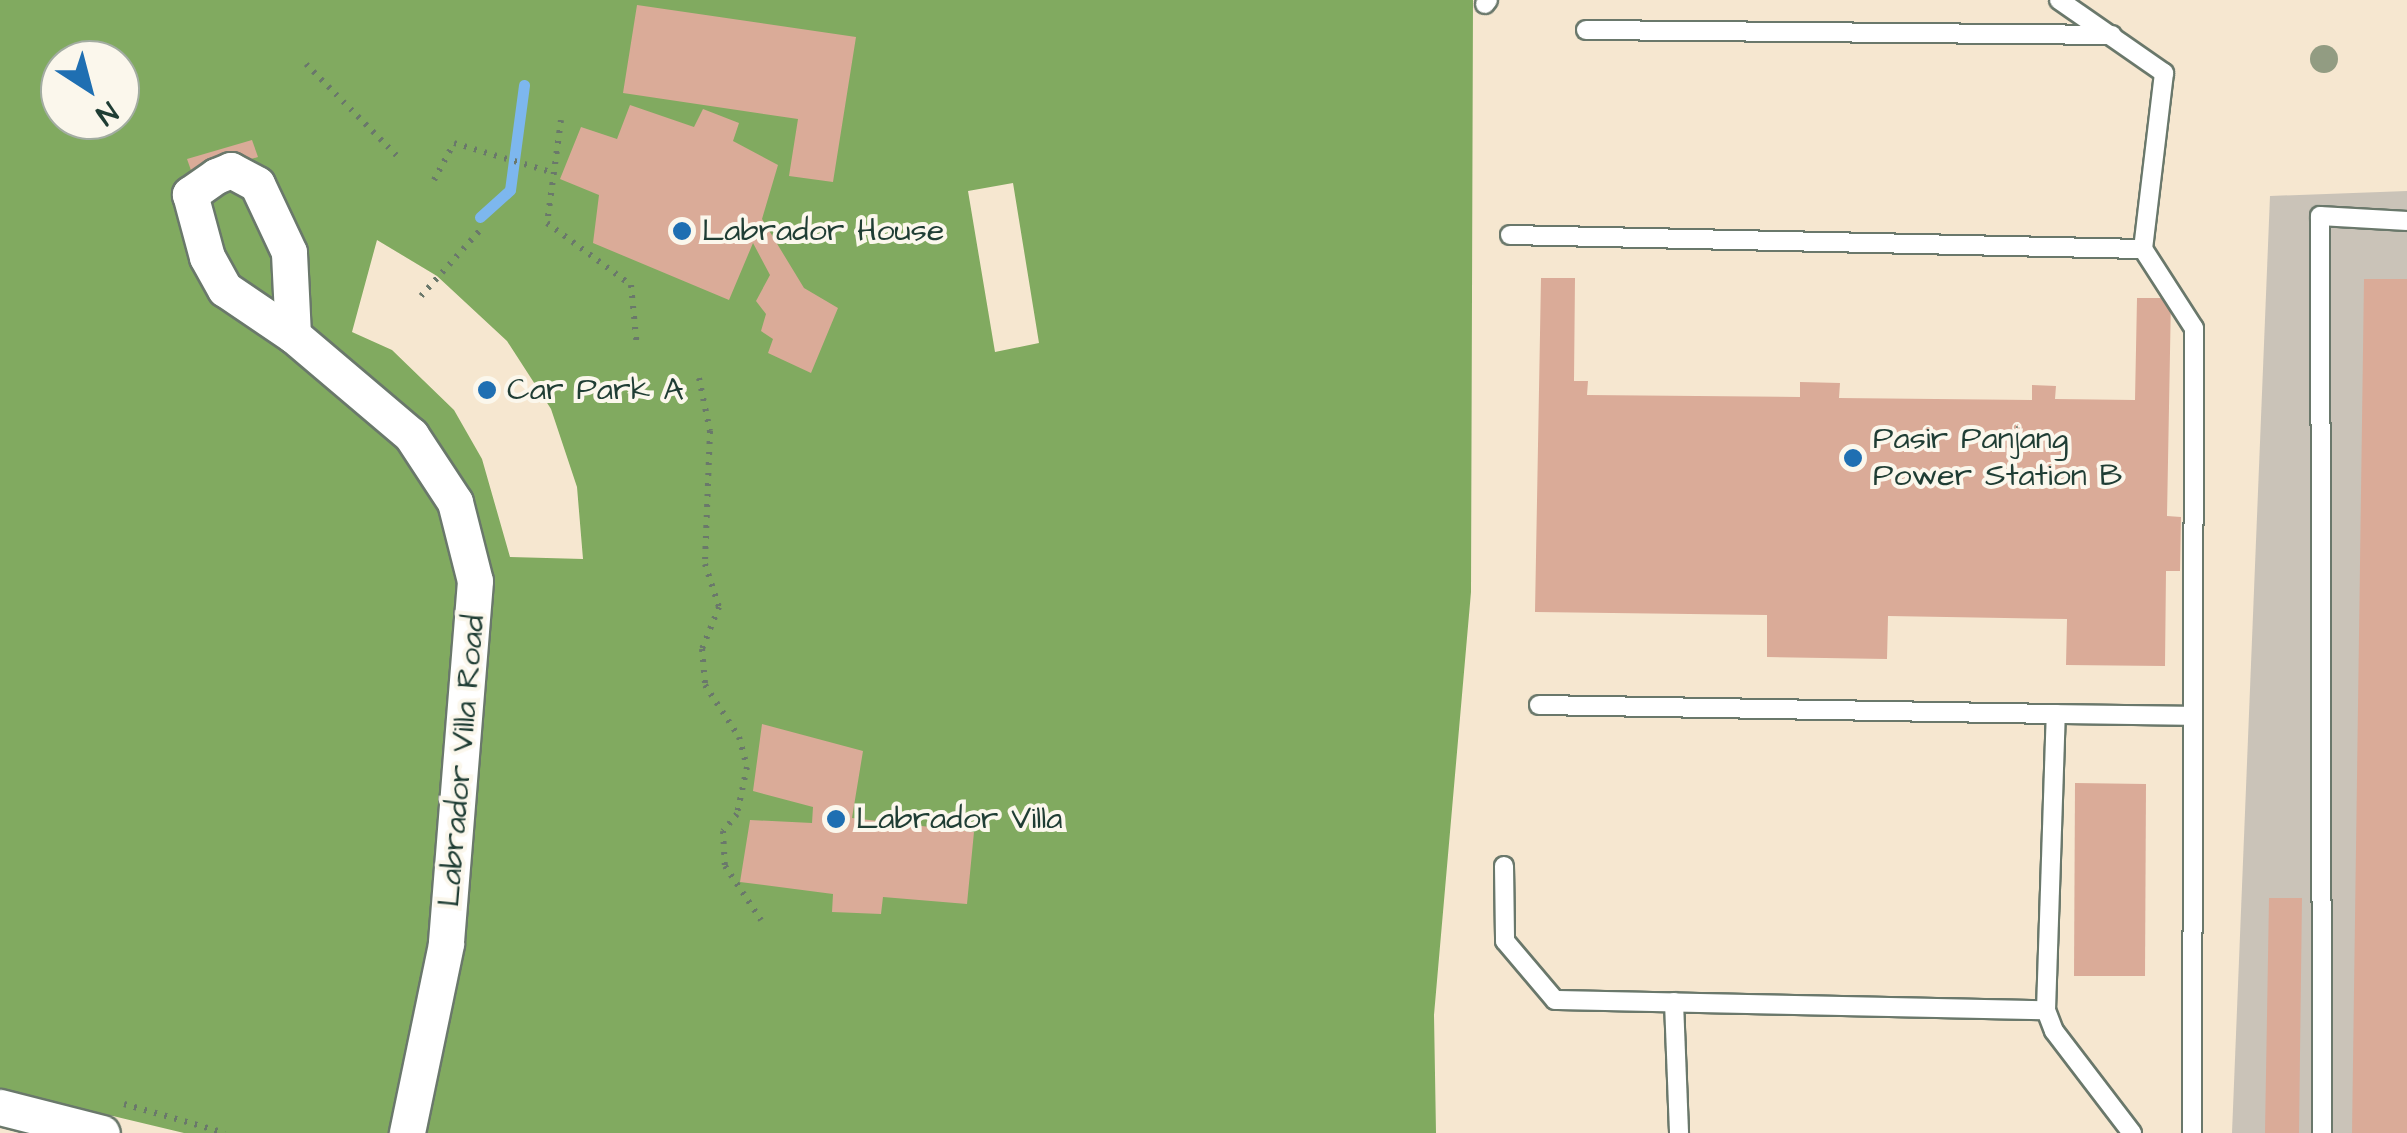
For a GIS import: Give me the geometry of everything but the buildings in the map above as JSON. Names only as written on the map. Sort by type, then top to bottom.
[{"type":"street","name":"Labrador Villa Road","points":[[294,335],[411,435],[455,502],[475,581],[446,944],[407,1133]]},
{"type":"street","points":[[0,1108],[102,1133]]},
{"type":"lane","points":[[2059,0],[2164,73],[2143,249],[2194,328],[2192,1133]]},
{"type":"lane","points":[[1586,30],[2112,35]]},
{"type":"lane","points":[[2322,1133],[2320,216],[2407,220]]},
{"type":"lane","points":[[1510,235],[2143,249]]},
{"type":"lane","points":[[1538,705],[2193,716]]},
{"type":"lane","points":[[2056,714],[2046,1010],[2054,1031],[2132,1133]]},
{"type":"lane","points":[[1504,866],[1505,942],[1555,1000],[2046,1010]]},
{"type":"lane","points":[[1674,1002],[1679,1133]]},
{"type":"path","points":[[306,64],[397,156]]},
{"type":"path","points":[[560,120],[547,223],[631,285],[637,348]]},
{"type":"path","points":[[434,180],[454,143],[554,173]]},
{"type":"path","points":[[421,296],[482,227]]},
{"type":"path","points":[[699,378],[710,432],[705,564],[719,607],[702,649],[705,685],[739,737],[747,767],[736,814],[723,831],[725,866],[761,920]]},
{"type":"shaded area","points":[[2407,191],[2407,1133],[2232,1133],[2270,196]]},
{"type":"green space","points":[[0,0],[1473,0],[1471,592],[1434,1015],[1436,1133],[184,1133],[0,1089]],"holes":[[[1013,183],[1039,343],[995,352],[968,191]],[[377,240],[437,276],[507,341],[551,409],[577,487],[583,559],[510,557],[482,459],[454,410],[392,350],[352,332]]]},
{"type":"waterway","points":[[480,217],[510,190],[524,85]]},
{"type":"place","name":"Labrador House","points":[[682,231]]},
{"type":"place","name":"Car Park A","points":[[487,390]]},
{"type":"place","name":"Pasir Panjang Power Station B","points":[[1853,458]]},
{"type":"place","name":"Labrador Villa","points":[[836,819]]}]
